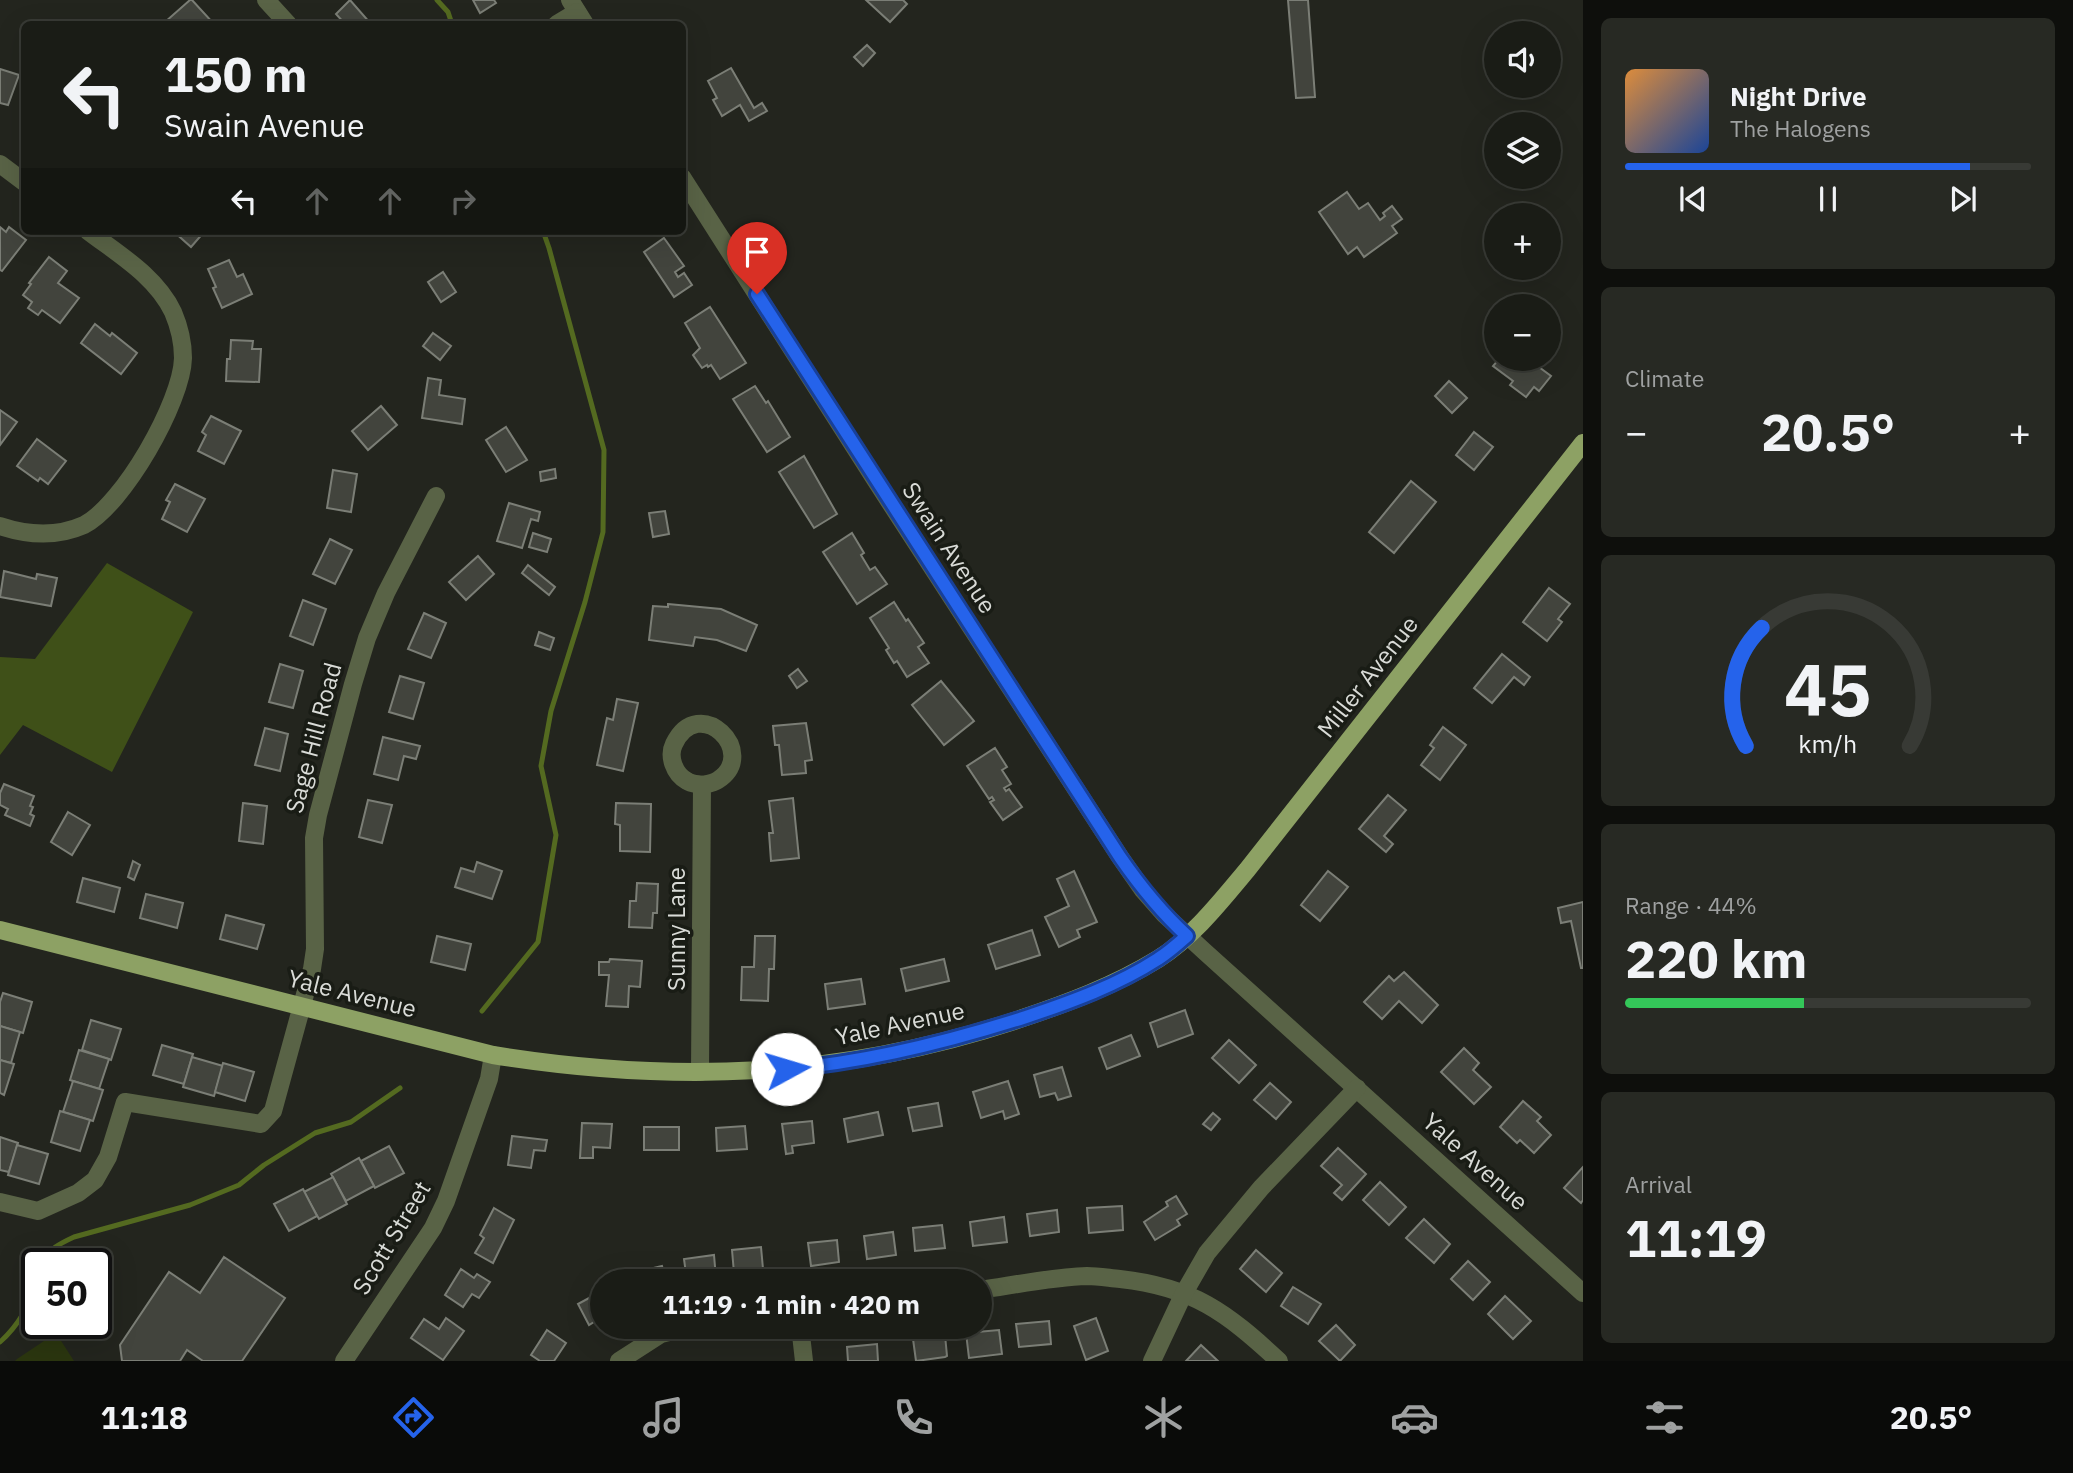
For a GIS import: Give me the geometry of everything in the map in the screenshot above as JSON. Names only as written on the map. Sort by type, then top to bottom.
[{"type":"main road","name":"Miller Avenue","points":[[1187,936],[1214,909],[1255,860],[1583,443]]},
{"type":"main road","name":"Yale Avenue","points":[[0,930],[493,1055],[598,1069],[700,1072],[774,1070],[871,1058],[989,1029],[1046,1010],[1126,977],[1160,958],[1187,936]]},
{"type":"street","points":[[266,0],[285,21]]},
{"type":"street","points":[[0,164],[21,180]]},
{"type":"street","name":"Swain Avenue","points":[[686,183],[1120,857],[1157,907],[1187,936]]},
{"type":"street","points":[[0,526],[19,533],[39,534],[83,525],[102,513],[132,478],[170,409],[183,360],[181,335],[173,312],[160,291],[141,272],[93,235]]},
{"type":"street","name":"Sage Hill Road","points":[[0,1202],[38,1212],[78,1193],[94,1180],[108,1157],[125,1102],[261,1124],[273,1111],[315,949],[314,838],[352,684],[386,593],[436,496]]},
{"type":"street","name":"Sunny Lane","points":[[700,1072],[702,785]]},
{"type":"street","name":"Yale Avenue","points":[[1187,936],[1583,1293]]},
{"type":"street","name":"Scott Street","points":[[344,1361],[433,1228],[446,1201],[489,1079],[493,1055]]},
{"type":"street","points":[[1152,1361],[1184,1293],[1207,1253],[1261,1188],[1357,1087]]},
{"type":"street","points":[[992,1288],[1088,1276],[1148,1282],[1184,1293],[1210,1306],[1241,1326],[1279,1361]]},
{"type":"street","points":[[619,1361],[653,1339]]},
{"type":"street","points":[[801,1339],[804,1361]]},
{"type":"green space","points":[[107,563],[193,612],[112,772],[23,725],[0,755],[0,657],[35,659]]},
{"type":"green space","points":[[47,1339],[60,1339],[74,1361],[15,1361]]},
{"type":"building","points":[[192,0],[211,21],[166,21]]},
{"type":"building","points":[[350,0],[368,21],[342,21],[336,14]]},
{"type":"building","points":[[473,0],[494,0],[496,3],[480,13]]},
{"type":"building","points":[[866,0],[903,0],[907,4],[890,22]]},
{"type":"building","points":[[1288,0],[1308,0],[1315,97],[1296,98]]},
{"type":"building","points":[[867,45],[875,53],[863,66],[854,57]]},
{"type":"building","points":[[731,68],[754,108],[762,103],[767,111],[749,121],[740,105],[722,116],[713,100],[717,98],[708,81]]},
{"type":"building","points":[[0,69],[19,75],[8,105],[0,103]]},
{"type":"building","points":[[1347,192],[1359,209],[1368,203],[1380,220],[1385,216],[1383,213],[1392,206],[1402,219],[1392,226],[1397,233],[1364,257],[1357,247],[1348,254],[1319,212]]},
{"type":"building","points":[[0,227],[6,232],[9,227],[26,240],[2,271],[0,270]]},
{"type":"building","points":[[178,235],[202,235],[191,247]]},
{"type":"building","points":[[664,238],[684,266],[675,272],[678,277],[684,273],[692,285],[674,297],[644,252]]},
{"type":"building","points":[[49,257],[67,271],[58,283],[79,298],[60,323],[42,310],[38,315],[28,308],[32,302],[23,295]]},
{"type":"building","points":[[229,260],[237,277],[243,274],[252,294],[222,308],[208,269]]},
{"type":"building","points":[[443,272],[456,292],[441,302],[428,282]]},
{"type":"building","points":[[710,307],[746,363],[720,379],[711,365],[702,368],[693,355],[700,348],[685,323]]},
{"type":"building","points":[[95,324],[110,336],[112,333],[137,353],[121,374],[81,343]]},
{"type":"building","points":[[433,333],[451,346],[440,360],[423,346]]},
{"type":"building","points":[[231,340],[253,341],[252,349],[261,349],[259,382],[226,381]]},
{"type":"building","points":[[1500,371],[1544,371],[1551,376],[1539,391],[1534,387],[1526,397],[1510,385],[1513,381]]},
{"type":"building","points":[[428,378],[441,380],[439,395],[465,399],[462,424],[422,418]]},
{"type":"building","points":[[1449,381],[1467,398],[1452,413],[1435,396]]},
{"type":"building","points":[[755,386],[766,403],[768,401],[790,437],[767,452],[733,399]]},
{"type":"building","points":[[381,406],[397,425],[368,450],[352,431]]},
{"type":"building","points":[[0,410],[17,422],[0,445]]},
{"type":"building","points":[[211,416],[241,431],[224,464],[198,451],[206,435],[202,432]]},
{"type":"building","points":[[506,427],[527,460],[506,472],[486,440]]},
{"type":"building","points":[[1474,432],[1493,447],[1474,470],[1456,455]]},
{"type":"building","points":[[37,439],[66,461],[48,484],[40,478],[38,481],[17,466]]},
{"type":"building","points":[[804,456],[837,514],[814,528],[779,472]]},
{"type":"building","points":[[555,469],[556,478],[541,481],[540,472]]},
{"type":"building","points":[[333,470],[357,474],[351,512],[327,508]]},
{"type":"building","points":[[1411,481],[1436,502],[1394,553],[1369,532]]},
{"type":"building","points":[[175,484],[205,499],[187,532],[162,519],[170,502],[166,500]]},
{"type":"building","points":[[509,503],[540,512],[538,521],[531,519],[522,548],[497,541]]},
{"type":"building","points":[[665,511],[669,534],[653,537],[649,513]]},
{"type":"building","points":[[533,533],[551,539],[547,552],[529,547]]},
{"type":"building","points":[[852,533],[870,570],[875,567],[887,584],[857,604],[823,552]]},
{"type":"building","points":[[330,539],[352,550],[335,584],[313,574]]},
{"type":"building","points":[[478,556],[494,574],[466,600],[449,582]]},
{"type":"building","points":[[528,565],[555,587],[549,595],[522,573]]},
{"type":"building","points":[[4,571],[36,579],[37,574],[57,578],[51,606],[0,597]]},
{"type":"building","points":[[1549,588],[1570,604],[1558,619],[1562,622],[1547,641],[1523,622]]},
{"type":"building","points":[[303,600],[326,609],[313,645],[290,636]]},
{"type":"building","points":[[894,602],[924,643],[918,647],[929,663],[907,677],[897,661],[894,663],[886,650],[889,648],[870,618]]},
{"type":"building","points":[[668,604],[721,609],[757,625],[746,651],[717,640],[695,637],[693,646],[649,640],[653,606],[668,607]]},
{"type":"building","points":[[424,613],[446,623],[431,658],[408,649]]},
{"type":"building","points":[[539,632],[554,638],[550,650],[535,645]]},
{"type":"building","points":[[1502,654],[1530,677],[1524,685],[1514,677],[1492,703],[1474,688]]},
{"type":"building","points":[[280,664],[303,671],[293,708],[269,702]]},
{"type":"building","points":[[798,669],[807,681],[797,688],[789,676]]},
{"type":"building","points":[[400,676],[424,683],[413,719],[389,712]]},
{"type":"building","points":[[941,681],[974,721],[944,745],[912,705]]},
{"type":"building","points":[[617,699],[638,703],[623,771],[597,765],[607,718],[613,720]]},
{"type":"building","points":[[806,723],[812,760],[805,761],[806,773],[782,775],[779,745],[775,745],[773,726]]},
{"type":"building","points":[[1443,727],[1466,745],[1440,780],[1421,765],[1434,748],[1430,745]]},
{"type":"building","points":[[265,728],[288,734],[280,771],[255,765]]},
{"type":"building","points":[[383,737],[420,746],[416,759],[404,756],[398,780],[374,774]]},
{"type":"building","points":[[995,748],[1007,767],[1002,770],[1011,784],[1004,788],[1006,791],[1009,789],[1022,807],[1003,820],[990,802],[994,800],[992,797],[989,799],[967,766]]},
{"type":"building","points":[[4,784],[34,796],[30,814],[34,816],[30,826],[5,815],[8,809],[0,805],[0,793]]},
{"type":"building","points":[[1388,795],[1406,810],[1384,836],[1393,844],[1386,852],[1359,829]]},
{"type":"building","points":[[793,798],[799,858],[771,861],[769,833],[773,833],[769,801]]},
{"type":"building","points":[[368,800],[392,805],[382,843],[359,837]]},
{"type":"building","points":[[243,803],[267,806],[263,844],[239,841]]},
{"type":"building","points":[[616,803],[651,804],[650,852],[620,851],[620,825],[615,824]]},
{"type":"building","points":[[68,812],[90,825],[72,855],[51,842]]},
{"type":"building","points":[[133,861],[140,865],[134,880],[128,877]]},
{"type":"building","points":[[477,862],[502,871],[492,899],[455,887],[461,868],[474,872]]},
{"type":"building","points":[[1074,871],[1097,922],[1077,930],[1080,937],[1059,947],[1045,917],[1069,906],[1057,879]]},
{"type":"building","points":[[1328,871],[1348,887],[1320,921],[1301,905]]},
{"type":"building","points":[[83,878],[120,888],[114,912],[77,902]]},
{"type":"building","points":[[637,883],[658,884],[657,913],[653,913],[652,928],[629,927],[630,901],[636,901]]},
{"type":"building","points":[[146,894],[183,903],[177,928],[140,918]]},
{"type":"building","points":[[1583,902],[1581,968],[1571,921],[1561,923],[1558,908]]},
{"type":"building","points":[[226,915],[264,925],[257,949],[220,939]]},
{"type":"building","points":[[1032,930],[1040,955],[996,969],[988,945]]},
{"type":"building","points":[[437,936],[471,944],[465,970],[431,962]]},
{"type":"building","points":[[755,936],[775,936],[774,969],[769,969],[768,1001],[741,1000],[742,967],[754,967]]},
{"type":"building","points":[[610,959],[642,961],[640,987],[629,986],[628,1007],[606,1006],[609,975],[599,975],[599,962],[609,962]]},
{"type":"building","points":[[944,959],[949,981],[906,991],[901,969]]},
{"type":"building","points":[[1404,972],[1438,1005],[1422,1023],[1399,1001],[1382,1019],[1364,1002],[1389,976],[1394,981]]},
{"type":"building","points":[[861,979],[865,1004],[828,1009],[825,984]]},
{"type":"building","points":[[3,993],[32,1002],[23,1033],[0,1026],[0,1002]]},
{"type":"building","points":[[1185,1010],[1193,1034],[1158,1047],[1150,1023]]},
{"type":"building","points":[[91,1020],[121,1029],[111,1060],[82,1050]]},
{"type":"building","points":[[0,1026],[20,1032],[11,1063],[0,1060]]},
{"type":"building","points":[[1131,1035],[1140,1056],[1107,1069],[1099,1048]]},
{"type":"building","points":[[1229,1040],[1256,1065],[1239,1083],[1212,1058]]},
{"type":"building","points":[[162,1045],[193,1054],[184,1084],[153,1075]]},
{"type":"building","points":[[1464,1048],[1479,1063],[1473,1070],[1491,1087],[1474,1104],[1441,1072]]},
{"type":"building","points":[[79,1050],[109,1059],[99,1089],[70,1080]]},
{"type":"building","points":[[192,1057],[223,1066],[214,1096],[183,1087]]},
{"type":"building","points":[[0,1060],[14,1064],[4,1095],[0,1093]]},
{"type":"building","points":[[223,1063],[254,1072],[245,1101],[215,1092]]},
{"type":"building","points":[[1062,1067],[1071,1096],[1058,1100],[1055,1093],[1040,1097],[1034,1075]]},
{"type":"building","points":[[73,1081],[103,1090],[93,1121],[63,1112]]},
{"type":"building","points":[[1008,1081],[1019,1114],[1005,1119],[1003,1111],[981,1118],[973,1092]]},
{"type":"building","points":[[1270,1083],[1291,1102],[1276,1119],[1254,1100]]},
{"type":"building","points":[[1523,1101],[1541,1117],[1537,1121],[1551,1135],[1534,1153],[1520,1140],[1517,1143],[1500,1127]]},
{"type":"building","points":[[938,1103],[942,1126],[913,1131],[908,1108]]},
{"type":"building","points":[[60,1111],[90,1120],[80,1151],[51,1142]]},
{"type":"building","points":[[878,1112],[883,1135],[848,1142],[844,1119]]},
{"type":"building","points":[[1213,1113],[1220,1119],[1211,1130],[1203,1124]]},
{"type":"building","points":[[812,1121],[814,1143],[792,1146],[793,1153],[786,1154],[782,1124]]},
{"type":"building","points":[[582,1123],[612,1124],[610,1148],[593,1147],[593,1158],[580,1158]]},
{"type":"building","points":[[745,1126],[747,1149],[717,1151],[716,1128]]},
{"type":"building","points":[[644,1127],[679,1127],[679,1150],[644,1150]]},
{"type":"building","points":[[512,1136],[547,1140],[545,1151],[534,1150],[531,1168],[508,1165]]},
{"type":"building","points":[[0,1137],[18,1143],[9,1172],[0,1170]]},
{"type":"building","points":[[17,1145],[48,1154],[39,1184],[8,1175]]},
{"type":"building","points":[[389,1146],[404,1173],[375,1188],[361,1161]]},
{"type":"building","points":[[1338,1148],[1366,1174],[1342,1200],[1334,1193],[1342,1185],[1321,1166]]},
{"type":"building","points":[[359,1158],[374,1186],[346,1201],[331,1174]]},
{"type":"building","points":[[1583,1167],[1583,1200],[1581,1203],[1564,1188]]},
{"type":"building","points":[[333,1177],[347,1204],[319,1219],[304,1192]]},
{"type":"building","points":[[1380,1182],[1406,1207],[1389,1225],[1363,1200]]},
{"type":"building","points":[[303,1189],[317,1216],[289,1231],[274,1204]]},
{"type":"building","points":[[1176,1196],[1187,1214],[1177,1220],[1180,1225],[1155,1240],[1144,1222],[1168,1206],[1166,1202]]},
{"type":"building","points":[[1122,1206],[1123,1230],[1089,1233],[1087,1208]]},
{"type":"building","points":[[494,1208],[514,1220],[493,1263],[475,1253],[484,1238],[480,1235]]},
{"type":"building","points":[[1057,1210],[1059,1232],[1030,1236],[1027,1214]]},
{"type":"building","points":[[1004,1217],[1007,1242],[973,1246],[970,1222]]},
{"type":"building","points":[[1424,1219],[1450,1244],[1434,1263],[1406,1238]]},
{"type":"building","points":[[942,1225],[945,1248],[915,1251],[913,1228]]},
{"type":"building","points":[[893,1232],[896,1255],[867,1259],[864,1236]]},
{"type":"building","points":[[837,1240],[839,1262],[811,1266],[808,1243]]},
{"type":"building","points":[[761,1247],[763,1269],[734,1269],[732,1250]]},
{"type":"building","points":[[1256,1250],[1282,1273],[1266,1292],[1240,1269]]},
{"type":"building","points":[[714,1255],[715,1269],[685,1269],[684,1259]]},
{"type":"building","points":[[224,1257],[285,1298],[242,1361],[203,1361],[187,1350],[180,1361],[122,1361],[120,1345],[169,1272],[200,1293]]},
{"type":"building","points":[[1468,1261],[1490,1282],[1473,1300],[1451,1279]]},
{"type":"building","points":[[461,1269],[474,1278],[477,1274],[490,1282],[479,1298],[472,1294],[463,1307],[445,1295]]},
{"type":"building","points":[[1293,1287],[1321,1304],[1308,1324],[1281,1306]]},
{"type":"building","points":[[1505,1296],[1531,1321],[1513,1339],[1488,1314]]},
{"type":"building","points":[[590,1298],[589,1325],[578,1304]]},
{"type":"building","points":[[446,1318],[464,1331],[443,1360],[411,1338],[424,1319],[439,1329]]},
{"type":"building","points":[[1096,1318],[1108,1351],[1086,1360],[1074,1326]]},
{"type":"building","points":[[1049,1321],[1051,1344],[1019,1347],[1016,1324]]},
{"type":"building","points":[[1336,1325],[1355,1345],[1340,1361],[1319,1341]]},
{"type":"building","points":[[547,1330],[566,1343],[554,1361],[540,1361],[531,1355]]},
{"type":"building","points":[[999,1330],[1002,1354],[969,1358],[967,1339],[992,1339],[992,1331]]},
{"type":"building","points":[[913,1339],[945,1339],[947,1356],[916,1361]]},
{"type":"building","points":[[877,1344],[878,1361],[848,1361],[847,1347]]},
{"type":"building","points":[[1201,1345],[1218,1361],[1186,1361]]},
{"type":"waterway","points":[[437,0],[448,12],[451,21]]},
{"type":"waterway","points":[[482,1011],[538,942],[556,835],[541,766],[551,711],[585,602],[603,532],[604,450],[544,235]]},
{"type":"waterway","points":[[54,1248],[74,1237],[190,1205],[239,1185],[264,1165],[315,1133],[351,1122],[400,1088]]},
{"type":"waterway","points":[[0,1342],[21,1317]]},
{"type":"route","points":[[757,294],[1120,857],[1143,890],[1187,936],[1160,958],[1126,977],[1046,1010],[989,1029],[871,1058],[787,1069]]}]
